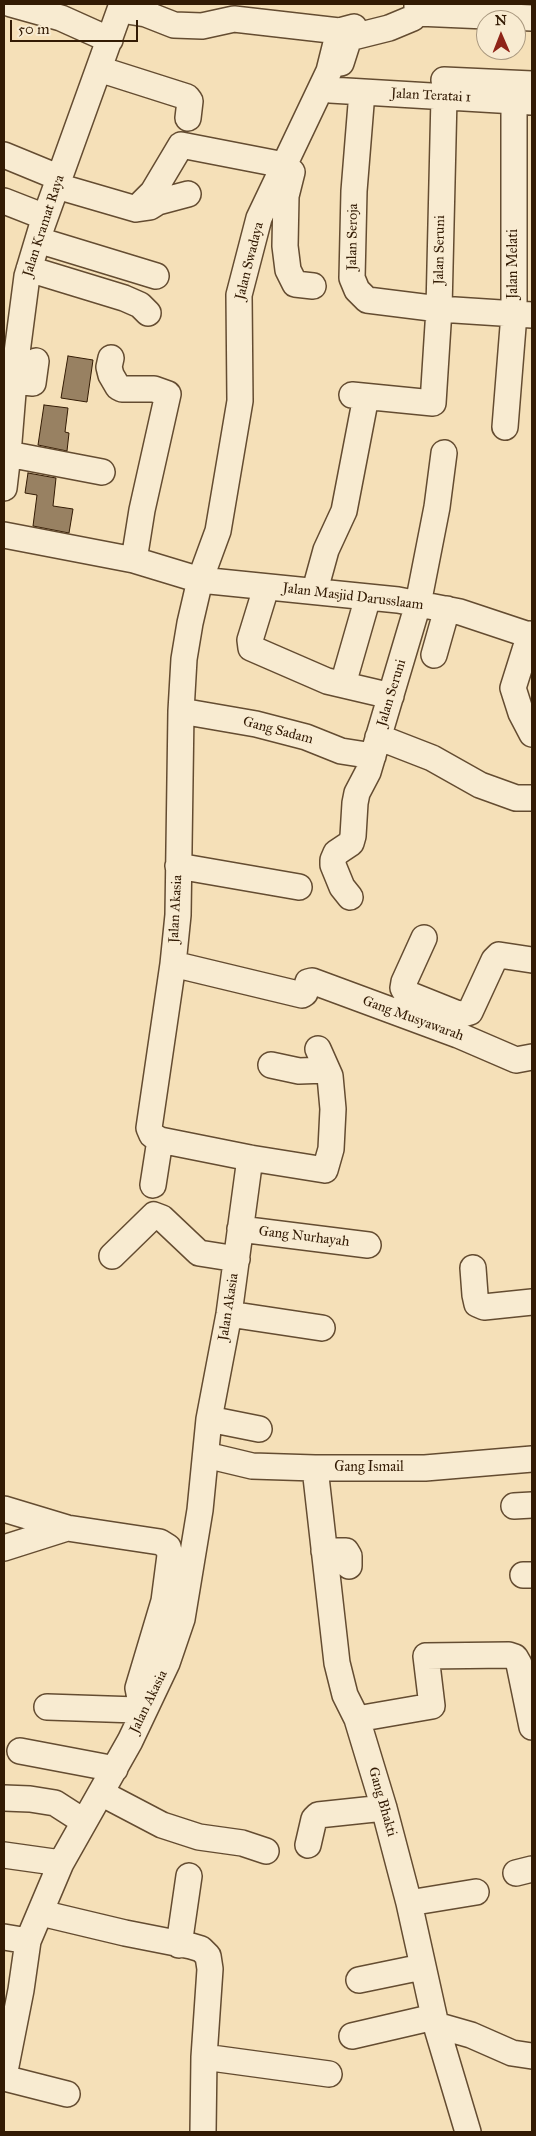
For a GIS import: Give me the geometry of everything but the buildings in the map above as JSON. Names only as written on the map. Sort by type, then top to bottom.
[{"type":"street","points":[[12,4],[61,18],[110,40]]},
{"type":"street","points":[[122,7],[174,25],[202,26],[241,20],[339,31],[395,16],[414,7],[532,18]]},
{"type":"street","name":"Jalan Kramat Raya","points":[[4,488],[29,269],[58,182],[122,7]]},
{"type":"street","points":[[313,286],[295,284],[288,270],[285,246],[283,175],[333,83],[348,38],[388,28],[413,18],[414,7]]},
{"type":"street","name":"Jalan Swadaya","points":[[200,580],[218,531],[240,402],[239,295],[259,218],[283,175],[329,70],[339,31]]},
{"type":"street","points":[[99,70],[187,97],[190,101],[188,118]]},
{"type":"street","name":"Jalan Teratai 1","points":[[333,83],[532,84]]},
{"type":"street","name":"Jalan Teratai 1","points":[[333,83],[362,92],[523,102]]},
{"type":"street","name":"Jalan Seroja","points":[[362,92],[354,191],[352,278],[357,290],[367,300],[439,309],[523,314]]},
{"type":"street","name":"Jalan Seruni","points":[[315,590],[326,550],[344,511],[358,401],[432,403],[439,309],[444,97]]},
{"type":"street","name":"Jalan Melati","points":[[505,427],[523,314],[523,102]]},
{"type":"street","points":[[136,209],[153,192],[180,145],[283,175]]},
{"type":"street","points":[[4,155],[58,182],[136,209],[150,207],[175,196],[188,194]]},
{"type":"street","points":[[4,201],[42,229],[156,276]]},
{"type":"street","points":[[29,269],[124,298],[140,305],[148,312]]},
{"type":"street","points":[[110,358],[109,367],[111,375],[118,387],[122,389],[154,390],[177,396],[142,510],[134,560]]},
{"type":"street","points":[[8,454],[102,472]]},
{"type":"street","name":"Jalan Seruni","points":[[350,897],[342,887],[333,865],[333,860],[336,853],[351,843],[354,836],[356,798],[368,772],[376,747],[418,604],[437,507],[443,464]]},
{"type":"street","points":[[4,535],[134,560],[200,580]]},
{"type":"street","name":"Jalan Masjid Darusslaam","points":[[200,580],[266,588],[315,590],[418,604],[446,609],[531,635]]},
{"type":"street","name":"Jalan Akasia","points":[[160,1140],[152,1135],[149,1128],[173,964],[178,915],[181,711],[184,659],[200,580]]},
{"type":"street","points":[[266,588],[250,640],[251,648],[326,681],[391,696]]},
{"type":"street","points":[[344,684],[368,596]]},
{"type":"street","points":[[434,655],[446,609]]},
{"type":"street","points":[[531,635],[513,688],[521,713],[532,734]]},
{"type":"street","name":"Gang Sadam","points":[[181,711],[256,724],[306,737],[341,751],[376,747],[432,758],[480,785],[516,798],[532,798]]},
{"type":"street","points":[[178,866],[300,887]]},
{"type":"street","points":[[424,938],[403,988],[406,993],[456,1013],[470,1012],[494,960],[499,955],[532,960]]},
{"type":"street","name":"Gang Musyawarah","points":[[173,964],[303,995],[308,982],[312,981],[458,1035],[516,1060],[532,1057]]},
{"type":"street","points":[[153,1185],[160,1140],[250,1158],[325,1170],[331,1149],[333,1110],[330,1076],[322,1060],[299,1071],[270,1065]]},
{"type":"street","name":"Jalan Akasia","points":[[4,2077],[21,1990],[20,1945],[41,1913],[61,1864],[83,1821],[115,1769],[167,1663],[182,1619],[200,1510],[209,1419],[229,1314],[250,1158]]},
{"type":"street","points":[[112,1256],[154,1216],[162,1218],[199,1253],[237,1259]]},
{"type":"street","name":"Gang Nurhayah","points":[[240,1229],[368,1245]]},
{"type":"street","points":[[473,1268],[474,1295],[478,1304],[484,1308],[532,1302]]},
{"type":"street","points":[[229,1314],[322,1328]]},
{"type":"street","points":[[209,1419],[259,1430]]},
{"type":"street","name":"Gang Ismail","points":[[206,1455],[252,1466],[315,1468],[425,1468],[532,1459]]},
{"type":"street","name":"Gang Bhakti","points":[[315,1468],[337,1662],[345,1695],[357,1720],[384,1808],[410,1903],[435,2021],[468,2132]]},
{"type":"street","points":[[4,1509],[67,1528],[160,1542],[168,1547],[170,1555],[164,1601],[138,1688],[144,1710],[48,1708]]},
{"type":"street","points":[[4,1548],[67,1528]]},
{"type":"street","points":[[324,1551],[346,1551],[349,1556],[349,1566]]},
{"type":"street","points":[[357,1720],[432,1706],[426,1656],[509,1655],[515,1657],[519,1664],[532,1727]]},
{"type":"street","points":[[20,1752],[115,1769]]},
{"type":"street","points":[[101,1793],[162,1825],[198,1837],[242,1843],[266,1851]]},
{"type":"street","points":[[4,1798],[30,1799],[55,1803],[83,1821]]},
{"type":"street","points":[[308,1845],[314,1819],[318,1815],[384,1808]]},
{"type":"street","points":[[4,1855],[61,1864]]},
{"type":"street","points":[[179,1945],[188,1876]]},
{"type":"street","points":[[410,1903],[476,1892]]},
{"type":"street","points":[[41,1913],[201,1949],[208,1956],[210,1969],[204,2057],[203,2132]]},
{"type":"street","points":[[4,1937],[20,1945]]},
{"type":"street","points":[[359,1980],[422,1966]]},
{"type":"street","points":[[352,2036],[435,2021],[512,2053],[532,2056]]},
{"type":"street","points":[[204,2057],[329,2074]]},
{"type":"street","points":[[4,2077],[67,2094]]}]
